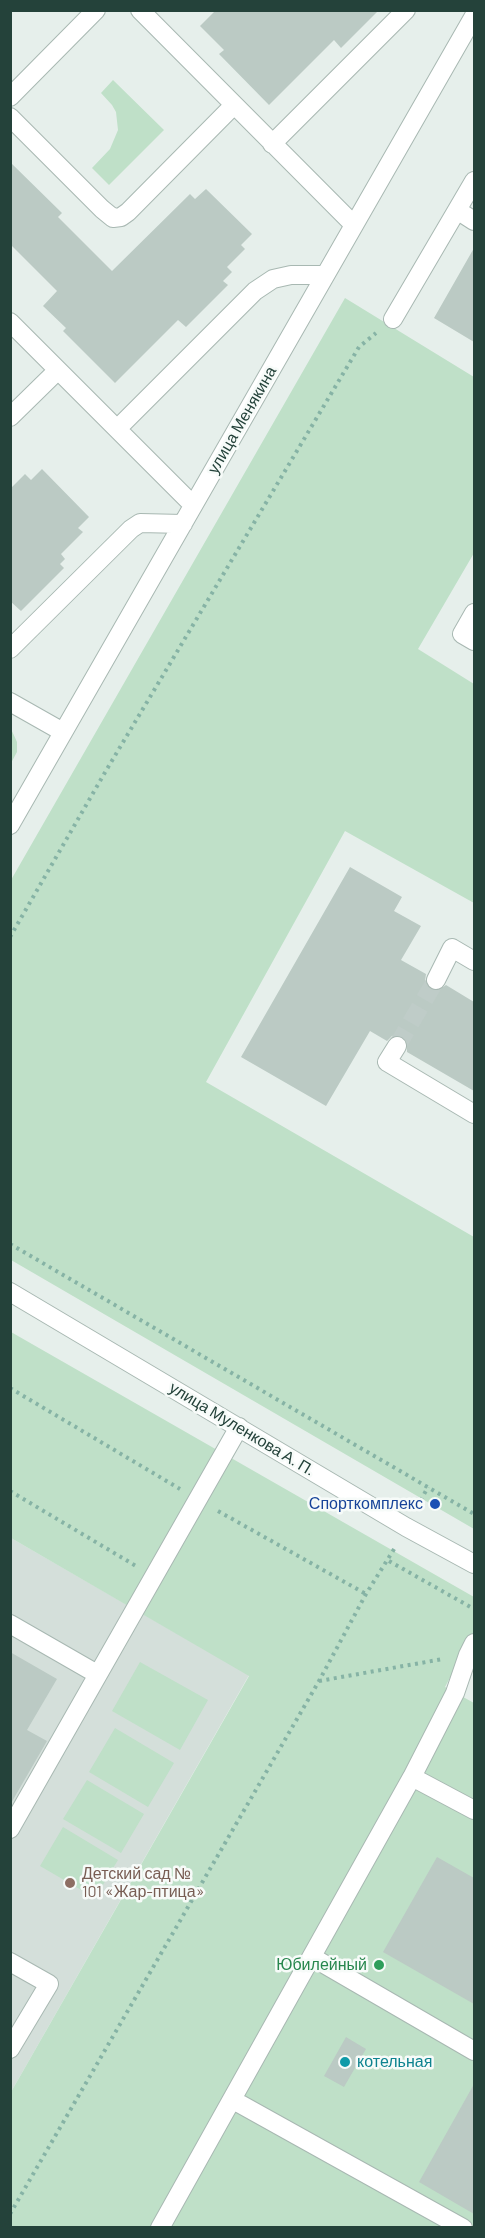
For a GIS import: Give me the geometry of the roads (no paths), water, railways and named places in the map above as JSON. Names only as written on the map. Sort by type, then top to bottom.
[{"type":"street","points":[[10,97],[96,10]]},
{"type":"street","points":[[140,10],[354,225]]},
{"type":"street","points":[[272,144],[406,10]]},
{"type":"street","name":"улица Менякина","points":[[10,825],[474,16]]},
{"type":"street","points":[[10,117],[113,218],[121,217],[128,212],[234,105]]},
{"type":"street","points":[[393,319],[474,181]]},
{"type":"street","points":[[458,210],[474,220]]},
{"type":"street","points":[[117,429],[255,291],[273,279],[291,275],[326,275]]},
{"type":"street","points":[[10,322],[193,506]]},
{"type":"street","points":[[10,417],[58,370]]},
{"type":"street","points":[[10,649],[131,529],[140,523],[183,524]]},
{"type":"street","points":[[474,613],[462,634],[474,641]]},
{"type":"street","points":[[10,702],[63,732]]},
{"type":"street","points":[[436,980],[452,948],[474,961]]},
{"type":"street","points":[[398,1046],[387,1062],[474,1114]]},
{"type":"street","name":"улица Муленкова А. П.","points":[[10,1292],[406,1527],[474,1564]]},
{"type":"street","points":[[12,1823],[239,1427]]},
{"type":"street","points":[[10,1624],[98,1674]]},
{"type":"street","points":[[160,2228],[412,1777],[455,1693],[471,1649]]},
{"type":"street","points":[[412,1777],[474,1810]]},
{"type":"street","points":[[312,1957],[474,2051]]},
{"type":"street","points":[[10,1962],[49,1984],[10,2049]]},
{"type":"street","points":[[233,2100],[463,2228]]},
{"type":"tunnel","points":[[397,1046],[436,980]]},
{"type":"place","name":"Спорткомплекс","points":[[435,1504]]},
{"type":"place","name":"Детский сад № 101 «Жар-птица»","points":[[70,1883]]},
{"type":"place","name":"Юбилейный","points":[[379,1965]]},
{"type":"place","name":"котельная","points":[[345,2062]]}]
